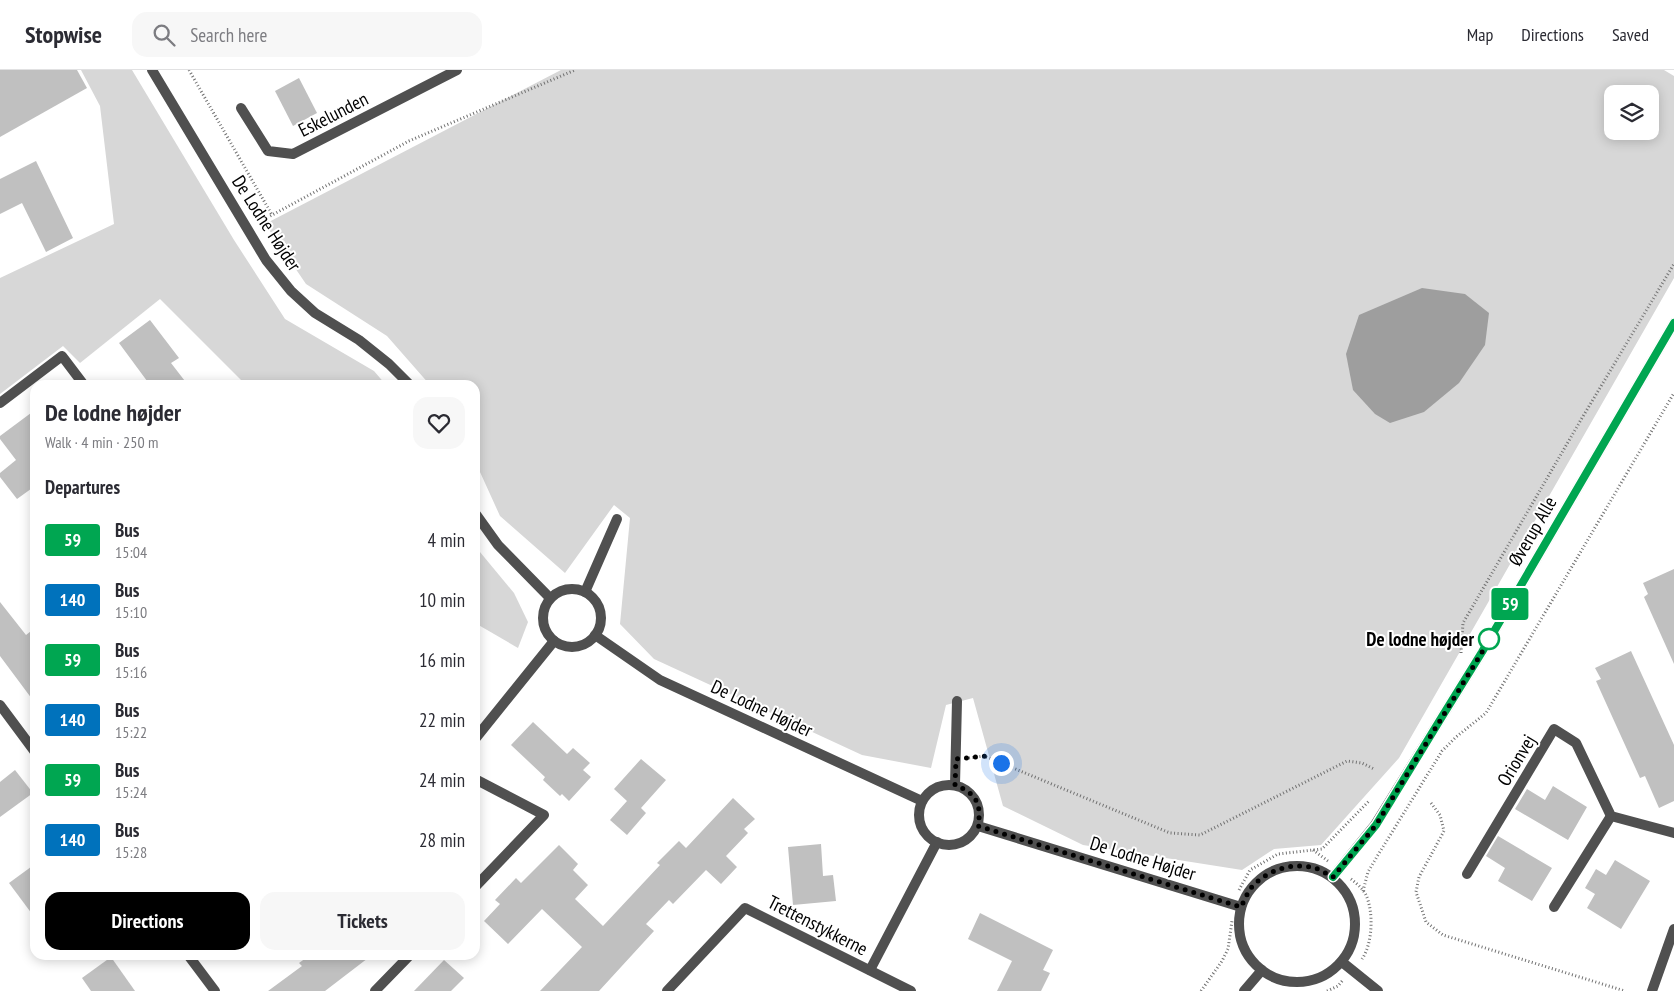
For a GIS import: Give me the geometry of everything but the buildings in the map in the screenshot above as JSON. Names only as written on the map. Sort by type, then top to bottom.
[{"type":"street","name":"De Lodne Højder","points":[[152,70],[266,260],[291,291],[315,313],[359,340],[389,364],[405,380]]},
{"type":"street","name":"Eskelunden","points":[[241,108],[268,151],[293,154],[457,70]]},
{"type":"street","name":"Øverup Alle","points":[[1336,873],[1376,825],[1477,660],[1674,323]]},
{"type":"street","points":[[30,380],[62,356],[80,380]]},
{"type":"street","points":[[0,403],[30,380]]},
{"type":"street","points":[[585,592],[617,519]]},
{"type":"street","points":[[480,521],[498,545],[550,598]]},
{"type":"street","points":[[566,589],[576,589],[585,592],[597,604],[600,611],[599,628],[595,635],[588,642],[580,646],[571,647],[554,641],[547,634],[543,616],[550,598],[566,589]]},
{"type":"street","name":"De Lodne Højder","points":[[595,635],[660,680],[922,801]]},
{"type":"street","points":[[480,734],[554,641]]},
{"type":"street","points":[[955,785],[957,701]]},
{"type":"street","points":[[0,705],[30,745]]},
{"type":"street","name":"Orionvej","points":[[1467,874],[1554,729],[1576,743],[1611,816]]},
{"type":"street","points":[[480,782],[544,815],[480,882]]},
{"type":"street","points":[[945,784],[955,785],[965,789],[973,796],[978,805],[980,815],[978,826],[973,834],[956,844],[946,845],[937,842],[923,829],[919,810],[922,801],[936,787],[945,784]]},
{"type":"street","points":[[1554,907],[1611,816],[1674,833]]},
{"type":"street","name":"De Lodne Højder","points":[[978,826],[1238,906]]},
{"type":"street","name":"Trettenstykkerne","points":[[870,970],[937,842]]},
{"type":"street","points":[[1298,866],[1336,873],[1352,902],[1355,918],[1355,934],[1342,962],[1328,973],[1312,980],[1295,982],[1277,979],[1262,970],[1250,958],[1242,942],[1239,924],[1238,906],[1250,890],[1263,877],[1279,868],[1298,866]]},
{"type":"street","name":"Trettenstykkerne","points":[[667,991],[745,908],[911,991]]},
{"type":"street","points":[[1652,991],[1674,929]]},
{"type":"street","points":[[192,960],[215,991]]},
{"type":"street","points":[[375,991],[405,960]]},
{"type":"street","points":[[1342,962],[1378,991]]},
{"type":"street","points":[[1244,991],[1262,970]]},
{"type":"path","points":[[189,70],[272,215]]},
{"type":"path","points":[[247,228],[409,141],[575,70]]},
{"type":"path","points":[[1460,660],[1463,623],[1674,264]]},
{"type":"path","points":[[1363,891],[1368,872],[1442,752],[1456,737],[1486,713],[1674,393]]},
{"type":"path","points":[[956,759],[984,756],[1170,833],[1200,834],[1347,761],[1362,763],[1374,769]]},
{"type":"path","points":[[1201,991],[1228,949],[1238,906],[1238,891],[1250,870],[1278,854],[1322,849],[1371,799]]},
{"type":"path","points":[[1431,803],[1440,815],[1444,831],[1419,877],[1416,892],[1426,922],[1443,935],[1625,991]]},
{"type":"path","points":[[1313,850],[1336,873],[1366,894],[1372,930],[1367,951],[1338,986],[1327,991]]},
{"type":"shaded area","points":[[81,70],[132,70],[234,240],[285,319],[374,371],[382,380],[241,380],[160,299],[80,363],[63,346],[0,394],[0,278],[114,224],[100,106]]},
{"type":"shaded area","points":[[561,70],[1664,70],[1674,76],[1674,278],[1399,758],[1321,845],[1274,849],[1242,870],[1083,845],[1003,806],[973,698],[946,705],[931,768],[862,755],[654,659],[620,624],[630,518],[614,505],[565,573],[500,516],[480,472],[480,380],[426,380],[387,336],[306,284],[265,224]]},
{"type":"shaded area","points":[[1422,288],[1465,294],[1489,313],[1485,345],[1459,383],[1424,412],[1390,423],[1375,414],[1353,390],[1346,354],[1359,315]]},
{"type":"shaded area","points":[[480,552],[514,593],[528,622],[518,648],[480,626]]},
{"type":"bus line","name":"59","points":[[1333,877],[1376,825],[1482,652],[1674,323]]},
{"type":"place","name":"De lodne højder","points":[[1489,639]]},
{"type":"route","points":[[1001,763],[984,756],[956,759],[955,785],[965,789],[973,796],[978,805],[980,815],[978,826],[1241,907],[1250,890],[1263,877],[1279,868],[1298,866],[1316,869],[1333,877],[1376,825],[1492,636],[1489,639]]}]
